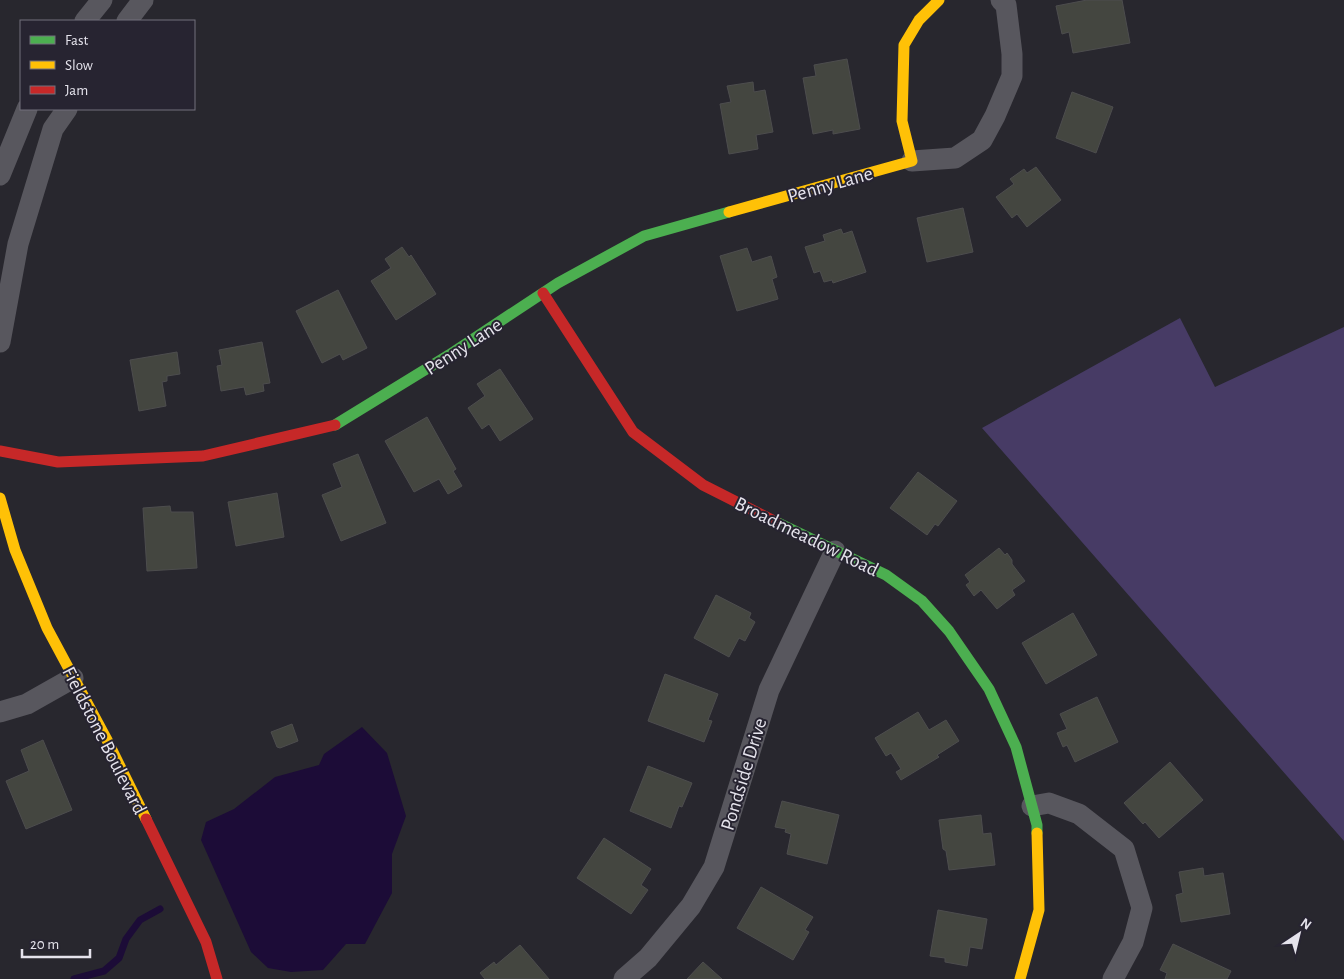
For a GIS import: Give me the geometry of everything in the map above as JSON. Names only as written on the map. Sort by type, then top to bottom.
[{"type":"street","points":[[85,20],[102,0]]},
{"type":"street","points":[[128,20],[143,0]]},
{"type":"street","points":[[912,161],[902,121],[904,44],[919,20],[938,0]]},
{"type":"street","name":"Penny Lane","points":[[0,451],[58,462],[203,456],[337,424],[449,355],[543,293],[644,236],[912,161],[954,158],[982,140],[995,116],[1012,76],[1012,54],[1006,5],[1002,0]]},
{"type":"street","points":[[0,175],[26,110]]},
{"type":"street","points":[[0,342],[18,244],[54,129],[66,110]]},
{"type":"street","name":"Broadmeadow Road","points":[[543,293],[633,432],[703,485],[886,575],[922,600],[949,631],[989,689],[1016,747],[1037,825],[1039,910],[1020,979]]},
{"type":"street","name":"Fieldstone Boulevard","points":[[0,498],[18,559],[47,628],[106,738],[206,942],[217,979]]},
{"type":"street","name":"Pondside Drive","points":[[624,979],[648,958],[691,906],[714,867],[769,690],[835,551]]},
{"type":"street","points":[[0,712],[26,704],[73,678]]},
{"type":"street","points":[[1032,806],[1049,803],[1079,814],[1124,849],[1142,908],[1133,942],[1113,979]]},
{"type":"shaded area","points":[[1180,318],[1215,387],[1344,327],[1344,841],[982,428]]},
{"type":"shaded area","points":[[362,727],[387,753],[406,816],[392,854],[392,893],[365,944],[346,944],[323,970],[291,972],[268,968],[251,952],[201,840],[206,822],[234,809],[275,777],[319,765],[324,754]]},
{"type":"building","points":[[1087,0],[1122,0],[1130,43],[1073,53],[1069,32],[1062,34],[1056,6]]},
{"type":"building","points":[[847,59],[860,129],[833,134],[833,130],[813,134],[803,78],[816,76],[814,65]]},
{"type":"building","points":[[753,82],[754,92],[765,90],[773,132],[756,135],[758,149],[729,154],[720,104],[731,102],[727,86]]},
{"type":"building","points":[[1072,92],[1113,107],[1096,153],[1056,138]]},
{"type":"building","points":[[1036,167],[1061,200],[1027,227],[1017,214],[1012,218],[996,197],[1014,184],[1010,179],[1024,169],[1027,173]]},
{"type":"building","points":[[963,208],[973,252],[927,262],[917,218]]},
{"type":"building","points":[[841,229],[843,234],[852,231],[866,272],[833,283],[832,280],[824,282],[820,271],[814,273],[805,247],[825,241],[823,235]]},
{"type":"building","points":[[402,247],[409,257],[411,255],[436,294],[396,320],[371,281],[391,268],[385,259]]},
{"type":"building","points":[[747,248],[752,262],[771,256],[777,277],[772,279],[778,299],[737,311],[720,256]]},
{"type":"building","points":[[338,290],[367,348],[343,360],[340,354],[322,363],[296,311]]},
{"type":"building","points":[[262,342],[270,383],[263,384],[264,391],[246,395],[244,387],[221,391],[217,366],[222,365],[219,350]]},
{"type":"building","points":[[177,352],[180,374],[167,376],[167,381],[162,382],[166,406],[139,411],[130,360]]},
{"type":"building","points":[[500,369],[533,419],[500,441],[489,424],[482,429],[468,408],[485,396],[477,384]]},
{"type":"building","points":[[427,417],[456,469],[453,471],[462,486],[448,494],[439,479],[414,492],[385,441]]},
{"type":"building","points":[[358,454],[386,523],[341,541],[322,495],[342,487],[333,464]]},
{"type":"building","points":[[918,472],[957,501],[938,526],[935,524],[927,535],[890,508]]},
{"type":"building","points":[[277,493],[284,537],[236,546],[228,502]]},
{"type":"building","points":[[170,506],[171,512],[193,512],[197,568],[147,571],[143,508]]},
{"type":"building","points":[[999,548],[1005,555],[1007,553],[1012,560],[1012,564],[1025,581],[1012,590],[1015,595],[997,609],[981,590],[974,596],[966,585],[970,582],[965,575]]},
{"type":"building","points":[[716,595],[751,613],[749,618],[755,622],[745,641],[739,638],[729,657],[694,638]]},
{"type":"building","points":[[1073,613],[1097,655],[1046,684],[1022,643]]},
{"type":"building","points":[[665,674],[718,694],[708,720],[712,721],[704,742],[648,721]]},
{"type":"building","points":[[1097,697],[1118,742],[1075,762],[1067,745],[1063,747],[1057,733],[1067,729],[1060,714]]},
{"type":"building","points":[[918,712],[929,730],[946,720],[959,741],[937,755],[939,757],[901,780],[896,772],[901,769],[891,753],[886,756],[875,738]]},
{"type":"building","points":[[292,724],[298,741],[280,748],[277,747],[271,732]]},
{"type":"building","points":[[43,740],[72,810],[26,829],[6,781],[29,771],[21,750]]},
{"type":"building","points":[[1170,762],[1203,800],[1159,838],[1124,803]]},
{"type":"building","points":[[648,766],[692,783],[682,807],[679,806],[671,828],[630,811]]},
{"type":"building","points":[[782,801],[839,815],[827,864],[787,854],[791,834],[785,832],[786,829],[775,827]]},
{"type":"building","points":[[981,815],[983,834],[991,833],[995,865],[949,870],[946,851],[943,849],[939,820]]},
{"type":"building","points":[[604,838],[651,869],[641,885],[648,890],[631,914],[577,878]]},
{"type":"building","points":[[1203,868],[1204,876],[1223,873],[1230,914],[1181,922],[1176,895],[1183,893],[1179,872]]},
{"type":"building","points":[[761,887],[813,917],[805,930],[809,932],[793,960],[737,928]]},
{"type":"building","points":[[938,910],[987,919],[982,949],[970,947],[967,966],[945,962],[945,958],[930,956]]},
{"type":"building","points":[[1173,944],[1231,971],[1227,979],[1165,979],[1167,973],[1160,970]]},
{"type":"building","points":[[520,945],[549,979],[485,979],[480,973],[494,962],[496,965]]},
{"type":"building","points":[[703,962],[722,979],[687,979]]},
{"type":"waterway","points":[[74,979],[104,971],[119,958],[126,939],[140,920],[160,909]]},
{"type":"traffic: fast","points":[[335,425],[449,355],[558,283],[644,236],[729,212]]},
{"type":"traffic: fast","points":[[776,522],[886,575],[922,601],[949,631],[989,689],[1016,747],[1037,825],[1037,833]]},
{"type":"traffic: slow","points":[[729,212],[912,161],[902,121],[904,45],[919,20],[939,0]]},
{"type":"traffic: slow","points":[[0,498],[15,550],[47,628],[106,738],[146,819]]},
{"type":"traffic: slow","points":[[1020,979],[1039,910],[1037,833]]},
{"type":"traffic: jam","points":[[543,293],[633,432],[703,485],[776,522]]},
{"type":"traffic: jam","points":[[0,451],[58,462],[203,456],[335,425]]},
{"type":"traffic: jam","points":[[146,819],[206,942],[217,979]]}]
